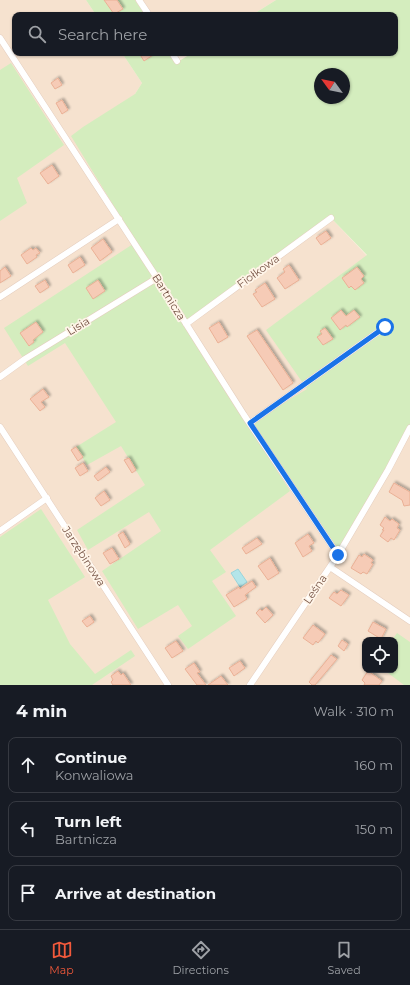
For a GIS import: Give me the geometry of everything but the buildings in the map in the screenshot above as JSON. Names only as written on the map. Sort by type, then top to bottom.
[{"type":"street","points":[[139,0],[146,12]]},
{"type":"street","name":"Bartnicza","points":[[0,38],[119,219],[250,423],[338,555]]},
{"type":"street","points":[[174,56],[177,61]]},
{"type":"street","name":"Fiołkowa","points":[[186,324],[331,218]]},
{"type":"street","points":[[0,297],[119,219]]},
{"type":"street","name":"Lisia","points":[[0,377],[25,359],[157,278]]},
{"type":"street","points":[[250,423],[385,327]]},
{"type":"street","name":"Jarzębinowa","points":[[0,427],[168,685]]},
{"type":"street","name":"Leśna","points":[[250,685],[338,555],[388,470],[410,428]]},
{"type":"street","points":[[0,531],[47,498]]},
{"type":"street","points":[[330,567],[410,621]]},
{"type":"shaded area","points":[[0,0],[86,0],[94,12],[12,12],[12,56],[124,56],[142,83],[135,94],[331,218],[367,256],[410,428],[410,685],[0,685]]},
{"type":"shaded area","points":[[135,0],[276,0],[257,12],[143,12]]},
{"type":"green space","points":[[86,0],[135,0],[143,12],[94,12]]},
{"type":"green space","points":[[276,0],[410,0],[410,428],[338,555],[250,423],[307,389],[266,330],[367,255],[331,218],[186,324],[71,136],[135,94],[142,83],[124,56],[171,56],[176,63],[187,56],[398,56],[398,12],[257,12]]},
{"type":"green space","points":[[11,63],[64,145],[17,178],[27,203],[0,221],[0,70]]},
{"type":"green space","points":[[133,244],[290,491],[210,550],[226,572],[212,581],[236,616],[188,649],[178,636],[192,626],[178,605],[138,629],[102,571],[161,531],[149,512],[88,550],[77,530],[145,485],[121,446],[87,465],[76,447],[116,422],[65,343],[28,366],[4,328]]},
{"type":"green space","points":[[41,509],[85,577],[48,600],[70,644],[95,674],[131,650],[135,656],[92,685],[0,685],[0,537]]},
{"type":"green space","points":[[397,633],[410,642],[410,685],[404,685],[388,673],[398,673],[398,637],[394,637]]},
{"type":"water","points":[[238,569],[247,582],[240,587],[231,573]]},
{"type":"route","points":[[338,555],[250,423],[385,327]]}]
